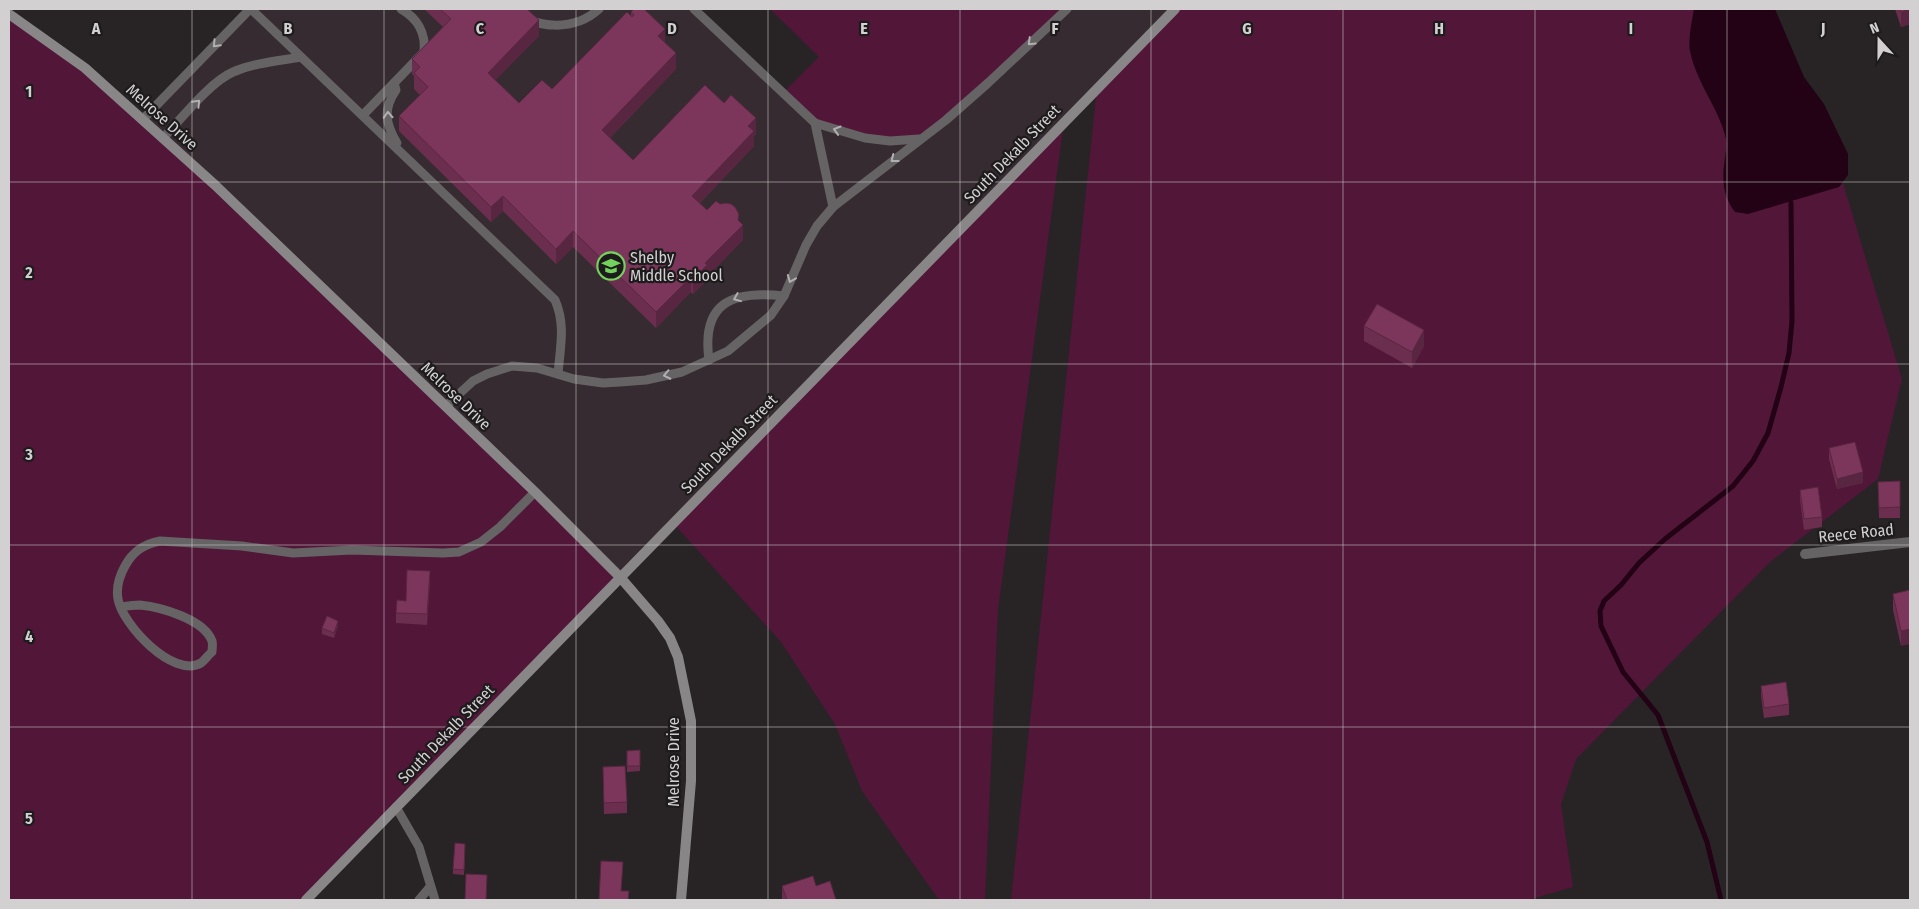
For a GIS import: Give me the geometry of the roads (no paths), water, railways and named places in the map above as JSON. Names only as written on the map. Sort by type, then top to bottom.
[{"type":"main road","name":"South Dekalb Street","points":[[306,900],[1175,9]]},
{"type":"main road","name":"Melrose Drive","points":[[9,14],[85,68],[143,119],[535,492],[620,576],[658,620],[670,638],[678,657],[691,721],[692,743],[681,900]]},
{"type":"street","name":"Reece Road","points":[[1805,554],[1910,542]]},
{"type":"lane","points":[[143,119],[251,9],[555,300],[562,323],[558,374]]},
{"type":"lane","points":[[363,115],[422,55],[425,44],[419,25],[414,18],[400,9]]},
{"type":"lane","points":[[512,9],[524,18],[550,25],[584,21],[599,9]]},
{"type":"lane","points":[[694,9],[814,123],[865,138],[890,141],[920,139]]},
{"type":"lane","points":[[446,406],[473,382],[500,369],[512,366],[525,366],[603,383],[637,380],[682,372],[728,351],[771,315],[784,296],[806,245],[817,226],[833,207],[946,120],[988,84],[1067,9]]},
{"type":"lane","points":[[163,138],[208,91],[232,72],[252,66],[300,57]]},
{"type":"lane","points":[[394,83],[396,90],[389,101],[387,109],[389,130],[398,144],[396,147]]},
{"type":"lane","points":[[814,123],[833,207]]},
{"type":"lane","points":[[709,360],[706,342],[708,327],[712,317],[720,308],[746,294],[763,293],[784,296]]},
{"type":"lane","points":[[121,607],[140,605],[172,612],[192,621],[205,631],[212,641],[212,652],[200,663],[186,666],[175,662],[145,642],[127,622],[117,598],[120,576],[128,559],[138,549],[148,543],[160,541],[233,545],[292,553],[352,550],[443,554],[459,552],[481,542],[500,527],[535,492]]},
{"type":"lane","points":[[396,807],[417,840],[435,900]]},
{"type":"lane","points":[[419,900],[430,887]]},
{"type":"waterway","points":[[1721,900],[1707,842],[1658,715],[1623,672],[1601,626],[1600,611],[1604,601],[1621,585],[1639,563],[1665,539],[1733,486],[1753,461],[1768,433],[1789,353],[1792,321],[1791,203]]},
{"type":"place","name":"Shelby Middle School","points":[[611,266]]}]
